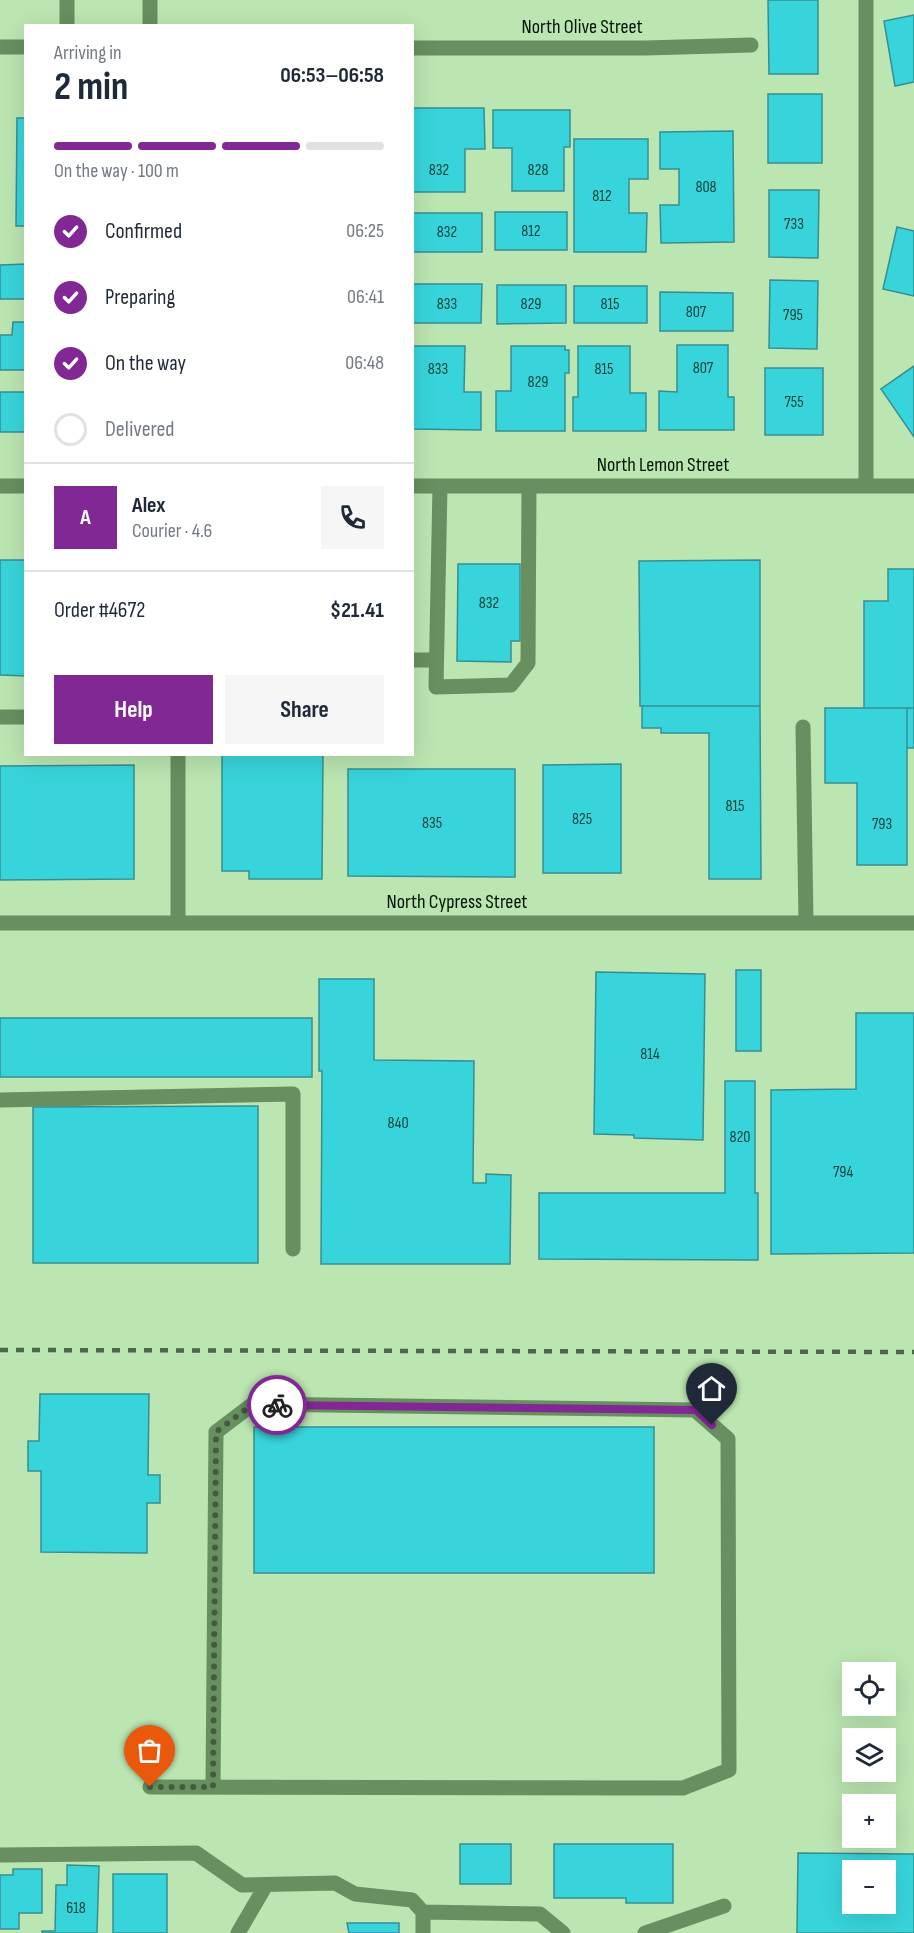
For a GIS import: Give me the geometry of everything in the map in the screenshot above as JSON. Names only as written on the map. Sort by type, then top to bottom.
[{"type":"street","points":[[67,0],[67,24]]},
{"type":"street","points":[[150,0],[150,24]]},
{"type":"street","points":[[866,0],[866,486]]},
{"type":"street","name":"North Olive Street","points":[[414,48],[646,48],[751,45]]},
{"type":"street","points":[[0,47],[24,47]]},
{"type":"street","points":[[0,486],[24,486]]},
{"type":"street","name":"North Lemon Street","points":[[414,486],[914,486]]},
{"type":"street","points":[[440,486],[436,687],[511,685],[528,663],[530,486]]},
{"type":"street","points":[[414,660],[436,660]]},
{"type":"street","points":[[0,717],[24,717]]},
{"type":"street","points":[[803,727],[806,923]]},
{"type":"street","points":[[178,756],[178,923]]},
{"type":"street","name":"North Cypress Street","points":[[0,923],[914,923]]},
{"type":"street","points":[[0,1100],[293,1094],[293,1249]]},
{"type":"street","points":[[150,1787],[683,1788],[729,1770],[728,1439],[696,1410],[253,1404],[216,1432],[213,1787]]},
{"type":"street","points":[[0,1855],[195,1853],[242,1885],[335,1883],[355,1894],[412,1900],[423,1912],[423,1933]]},
{"type":"street","points":[[238,1933],[266,1885]]},
{"type":"street","points":[[645,1933],[724,1906]]},
{"type":"street","points":[[423,1912],[540,1914],[563,1933]]},
{"type":"building","points":[[768,0],[818,0],[818,74],[769,74]]},
{"type":"building","points":[[914,15],[914,82],[895,86],[884,21]]},
{"type":"building","points":[[768,94],[822,94],[822,163],[768,163]]},
{"type":"building","points":[[414,108],[484,108],[485,149],[465,149],[465,192],[414,192]]},
{"type":"building","points":[[493,110],[570,110],[570,147],[564,147],[564,191],[512,191],[512,148],[493,148]]},
{"type":"building","points":[[17,118],[24,118],[24,226],[16,226]]},
{"type":"building","points":[[733,131],[734,242],[661,243],[660,205],[679,205],[679,169],[660,169],[660,132]]},
{"type":"building","points":[[574,139],[648,139],[648,179],[629,179],[629,213],[647,213],[646,252],[574,252]]},
{"type":"building","points":[[769,190],[819,190],[818,258],[769,257]]},
{"type":"building","points":[[495,212],[567,212],[567,250],[495,250]]},
{"type":"building","points":[[414,213],[482,213],[482,252],[414,252]]},
{"type":"building","points":[[897,227],[914,231],[914,296],[883,289]]},
{"type":"building","points":[[24,264],[24,299],[0,299],[0,265]]},
{"type":"building","points":[[770,280],[818,281],[817,349],[769,348]]},
{"type":"building","points":[[414,284],[482,284],[481,323],[414,323]]},
{"type":"building","points":[[497,285],[566,285],[566,323],[497,324]]},
{"type":"building","points":[[574,286],[647,286],[647,323],[574,323]]},
{"type":"building","points":[[660,292],[733,293],[733,331],[660,331]]},
{"type":"building","points":[[13,322],[24,322],[24,370],[0,370],[0,335],[12,335]]},
{"type":"building","points":[[677,345],[728,345],[728,397],[734,397],[734,430],[659,430],[659,391],[677,392]]},
{"type":"building","points":[[414,346],[465,346],[464,392],[481,392],[481,430],[414,429]]},
{"type":"building","points":[[511,346],[565,346],[565,350],[569,350],[569,373],[565,373],[565,431],[496,431],[496,391],[511,391]]},
{"type":"building","points":[[578,346],[630,346],[630,393],[646,393],[646,431],[573,431],[573,397],[578,397]]},
{"type":"building","points":[[914,366],[914,437],[881,389]]},
{"type":"building","points":[[765,368],[823,368],[823,435],[765,435]]},
{"type":"building","points":[[0,392],[24,392],[24,432],[0,432]]},
{"type":"building","points":[[0,560],[24,560],[24,676],[0,675]]},
{"type":"building","points":[[760,560],[760,706],[640,706],[639,561]]},
{"type":"building","points":[[458,564],[520,564],[520,641],[511,641],[511,662],[457,661]]},
{"type":"building","points":[[888,569],[914,569],[914,708],[864,708],[864,601],[888,601]]},
{"type":"building","points":[[642,706],[760,706],[761,879],[709,879],[709,733],[661,733],[661,728],[642,728]]},
{"type":"building","points":[[825,708],[907,708],[907,865],[857,865],[857,783],[825,783]]},
{"type":"building","points":[[907,708],[914,708],[914,748],[907,748]]},
{"type":"building","points":[[222,756],[323,756],[322,879],[249,879],[249,871],[222,871]]},
{"type":"building","points":[[621,764],[621,873],[543,873],[543,765]]},
{"type":"building","points":[[134,765],[134,879],[0,880],[0,766]]},
{"type":"building","points":[[348,769],[515,769],[515,877],[348,876]]},
{"type":"building","points":[[736,970],[761,970],[761,1051],[736,1051]]},
{"type":"building","points":[[596,972],[705,974],[703,1140],[594,1134]]},
{"type":"building","points":[[319,979],[374,979],[374,1060],[474,1061],[473,1183],[486,1183],[486,1174],[511,1175],[510,1264],[321,1264],[322,1071],[319,1071]]},
{"type":"building","points":[[856,1013],[914,1013],[914,1253],[771,1254],[771,1090],[856,1089]]},
{"type":"building","points":[[0,1018],[312,1018],[312,1077],[0,1077]]},
{"type":"building","points":[[725,1081],[755,1081],[755,1193],[758,1193],[758,1260],[539,1259],[539,1193],[725,1193]]},
{"type":"building","points":[[258,1106],[258,1263],[33,1263],[33,1107]]},
{"type":"building","points":[[40,1394],[149,1394],[148,1475],[160,1475],[160,1503],[147,1503],[147,1553],[41,1552],[41,1471],[28,1471],[28,1441],[39,1441]]},
{"type":"building","points":[[254,1427],[654,1427],[654,1573],[254,1573]]},
{"type":"building","points":[[460,1844],[511,1844],[511,1884],[460,1884]]},
{"type":"building","points":[[554,1844],[673,1844],[673,1903],[626,1903],[626,1898],[554,1898]]},
{"type":"building","points":[[798,1853],[914,1854],[914,1933],[797,1933]]},
{"type":"building","points":[[67,1865],[99,1866],[97,1933],[42,1933],[42,1931],[55,1931],[56,1885],[67,1885]]},
{"type":"building","points":[[13,1869],[42,1869],[42,1913],[19,1913],[19,1929],[0,1929],[0,1875],[13,1875]]},
{"type":"building","points":[[113,1874],[167,1874],[167,1933],[113,1933]]},
{"type":"building","points":[[347,1923],[399,1923],[399,1933],[349,1933]]},
{"type":"railway","points":[[0,1350],[914,1352]]},
{"type":"way so far","points":[[150,1787],[213,1787],[216,1432],[253,1404],[277,1405]]},
{"type":"route","points":[[277,1405],[696,1410],[712,1425]]}]
